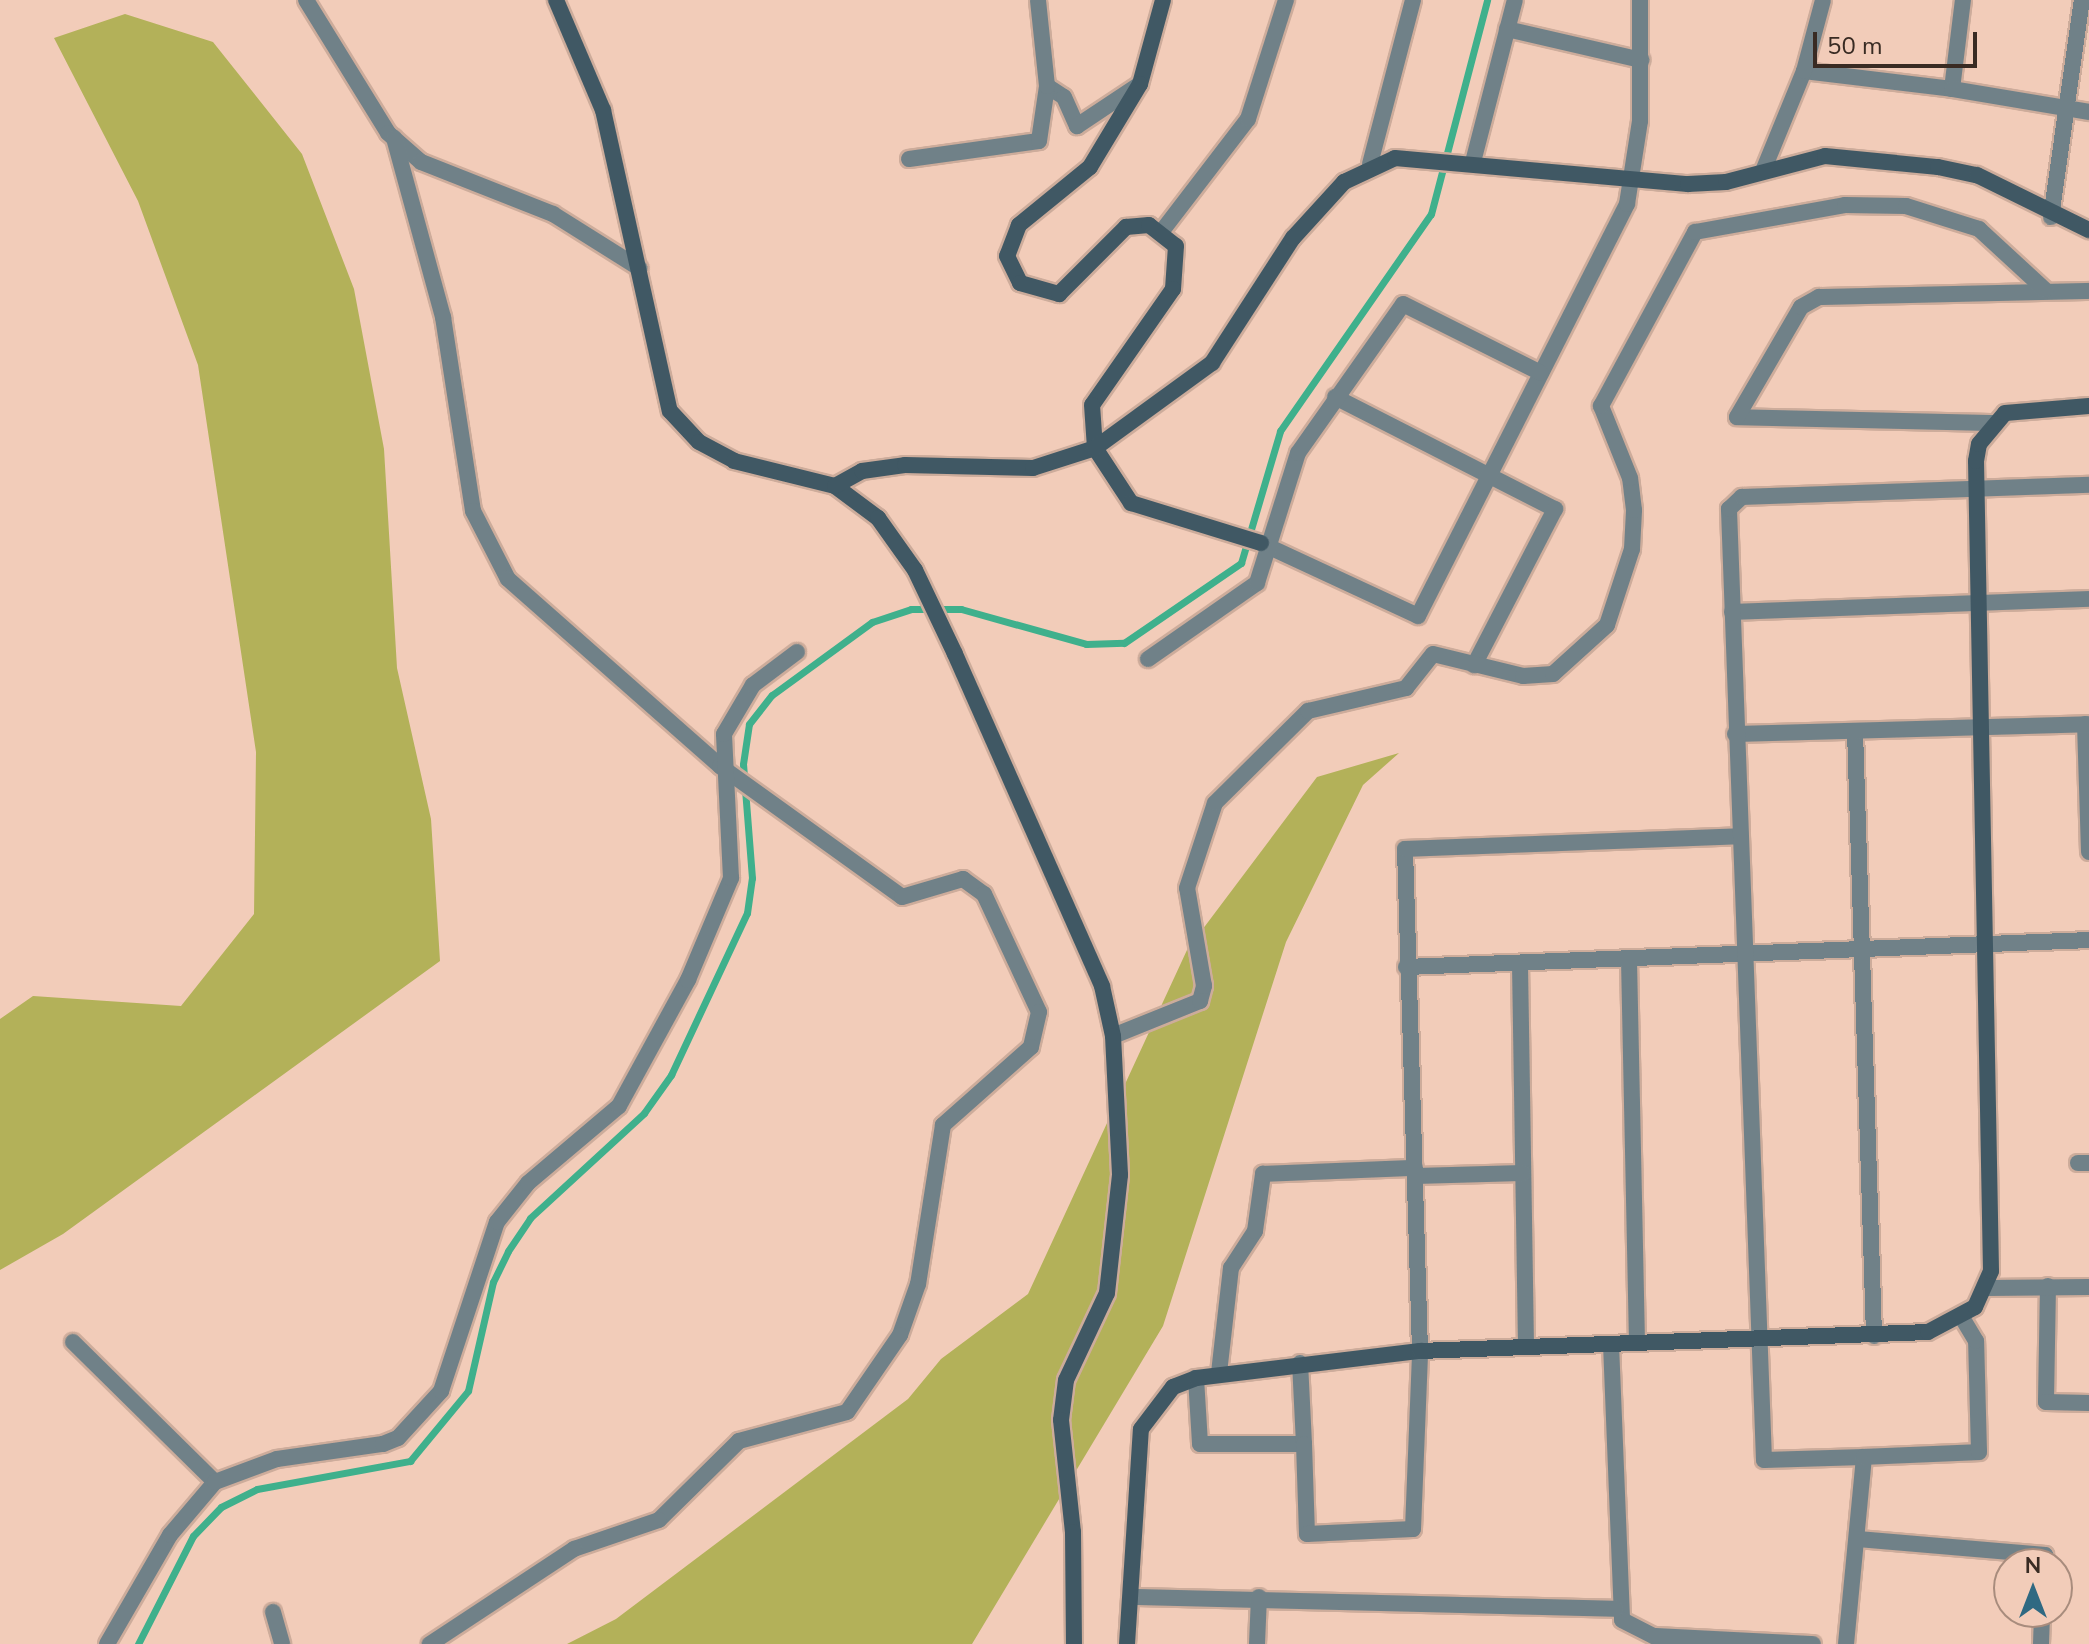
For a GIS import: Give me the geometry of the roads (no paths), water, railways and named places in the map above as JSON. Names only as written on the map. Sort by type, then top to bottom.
[{"type":"street","points":[[306,0],[394,138],[421,162],[553,214],[639,268]]},
{"type":"street","points":[[556,0],[603,110],[670,411],[699,442],[734,461],[835,486],[878,518],[915,570],[1079,929],[1113,1036],[1115,1255],[1107,1293],[1066,1380],[1061,1420],[1073,1532],[1074,1644]]},
{"type":"street","points":[[909,159],[1039,141],[1047,86],[1038,0]]},
{"type":"street","points":[[1163,0],[1140,84],[1090,167],[1019,225],[1007,256],[1020,283],[1059,294],[1126,227],[1162,231],[1176,246],[1173,289],[1092,405],[1095,448],[1131,503],[1267,545],[1418,616],[1488,471],[1541,373],[1634,177],[1641,60],[1640,0]]},
{"type":"street","points":[[1162,231],[1248,119],[1286,0]]},
{"type":"street","points":[[1370,164],[1413,0]]},
{"type":"street","points":[[1473,162],[1515,0]]},
{"type":"street","points":[[1763,171],[1804,71],[1823,0]]},
{"type":"street","points":[[1952,89],[1963,0]]},
{"type":"street","points":[[2051,217],[2082,0]]},
{"type":"street","points":[[1507,29],[1641,60]]},
{"type":"street","points":[[1804,71],[1952,89],[2089,112]]},
{"type":"street","points":[[1047,86],[1064,97],[1077,126],[1140,84]]},
{"type":"street","points":[[394,138],[443,317],[473,511],[489,548],[543,615],[726,770],[902,897],[963,879],[984,894],[1039,1012],[1039,1033],[943,1125],[918,1284],[900,1335],[847,1412],[739,1441],[659,1520],[574,1549],[430,1644]]},
{"type":"street","points":[[835,486],[862,471],[905,465],[1033,468],[1095,448],[1212,363],[1293,238],[1370,164],[1395,158],[1713,183],[1825,156],[1938,167],[1977,175],[2051,217],[2089,230]]},
{"type":"street","points":[[1113,1036],[1200,1001],[1204,986],[1187,888],[1215,803],[1308,711],[1406,688],[1433,654],[1474,665],[1553,674],[1607,625],[1632,549],[1634,510],[1630,478],[1601,406],[1695,232],[1845,205],[1906,206],[1979,229],[2045,290]]},
{"type":"street","points":[[1993,423],[1737,417],[1801,307],[1819,297],[2089,291]]},
{"type":"street","points":[[1148,659],[1245,594],[1267,545],[1298,453],[1403,304],[1541,373]]},
{"type":"street","points":[[1335,397],[1488,471],[1555,509],[1474,665]]},
{"type":"street","points":[[1127,1644],[1135,1597],[1141,1429],[1173,1387],[1196,1378],[1300,1363],[1420,1351],[1874,1336],[1963,1319],[1987,1288],[1985,946],[1973,487],[1979,444],[1993,423],[2005,413],[2089,406]]},
{"type":"street","points":[[1963,1319],[1976,1341],[1979,1452],[1764,1460],[1738,836],[1729,509],[1742,497],[2089,485]]},
{"type":"street","points":[[1732,612],[2089,599]]},
{"type":"street","points":[[107,1644],[170,1535],[215,1482],[277,1459],[383,1444],[441,1391],[497,1222],[528,1183],[602,1125],[639,1078],[724,903],[730,850],[726,770],[733,710],[797,652]]},
{"type":"street","points":[[1735,734],[2087,724],[2089,852]]},
{"type":"street","points":[[1855,731],[1874,1336]]},
{"type":"street","points":[[1300,1363],[1307,1534],[1413,1529],[1420,1351],[1406,967],[1405,849],[1738,836]]},
{"type":"street","points":[[1406,967],[2089,940]]},
{"type":"street","points":[[1629,960],[1637,1343]]},
{"type":"street","points":[[1520,964],[1526,1346]]},
{"type":"street","points":[[1219,1373],[1231,1268],[1255,1231],[1263,1174],[1523,1173]]},
{"type":"street","points":[[2048,1286],[2046,1402],[2089,1403]]},
{"type":"street","points":[[1987,1288],[2089,1287]]},
{"type":"street","points":[[73,1342],[215,1482]]},
{"type":"street","points":[[1611,1344],[1616,1609],[1629,1636],[1813,1644]]},
{"type":"street","points":[[1196,1378],[1200,1444],[1304,1444]]},
{"type":"street","points":[[1846,1644],[1864,1457]]},
{"type":"street","points":[[1858,1539],[1993,1551]]},
{"type":"street","points":[[1135,1597],[1259,1597],[1616,1609]]},
{"type":"street","points":[[1257,1644],[1259,1597]]},
{"type":"street","points":[[273,1612],[282,1644]]},
{"type":"waterway","points":[[138,1644],[193,1536],[221,1507],[257,1489],[410,1461],[468,1391],[493,1282],[508,1251],[530,1218],[644,1113],[671,1075],[747,913],[752,878],[743,764],[749,724],[772,695],[872,622],[911,609],[961,609],[1086,644],[1124,643],[1241,563],[1280,431],[1431,214],[1487,0]]}]
